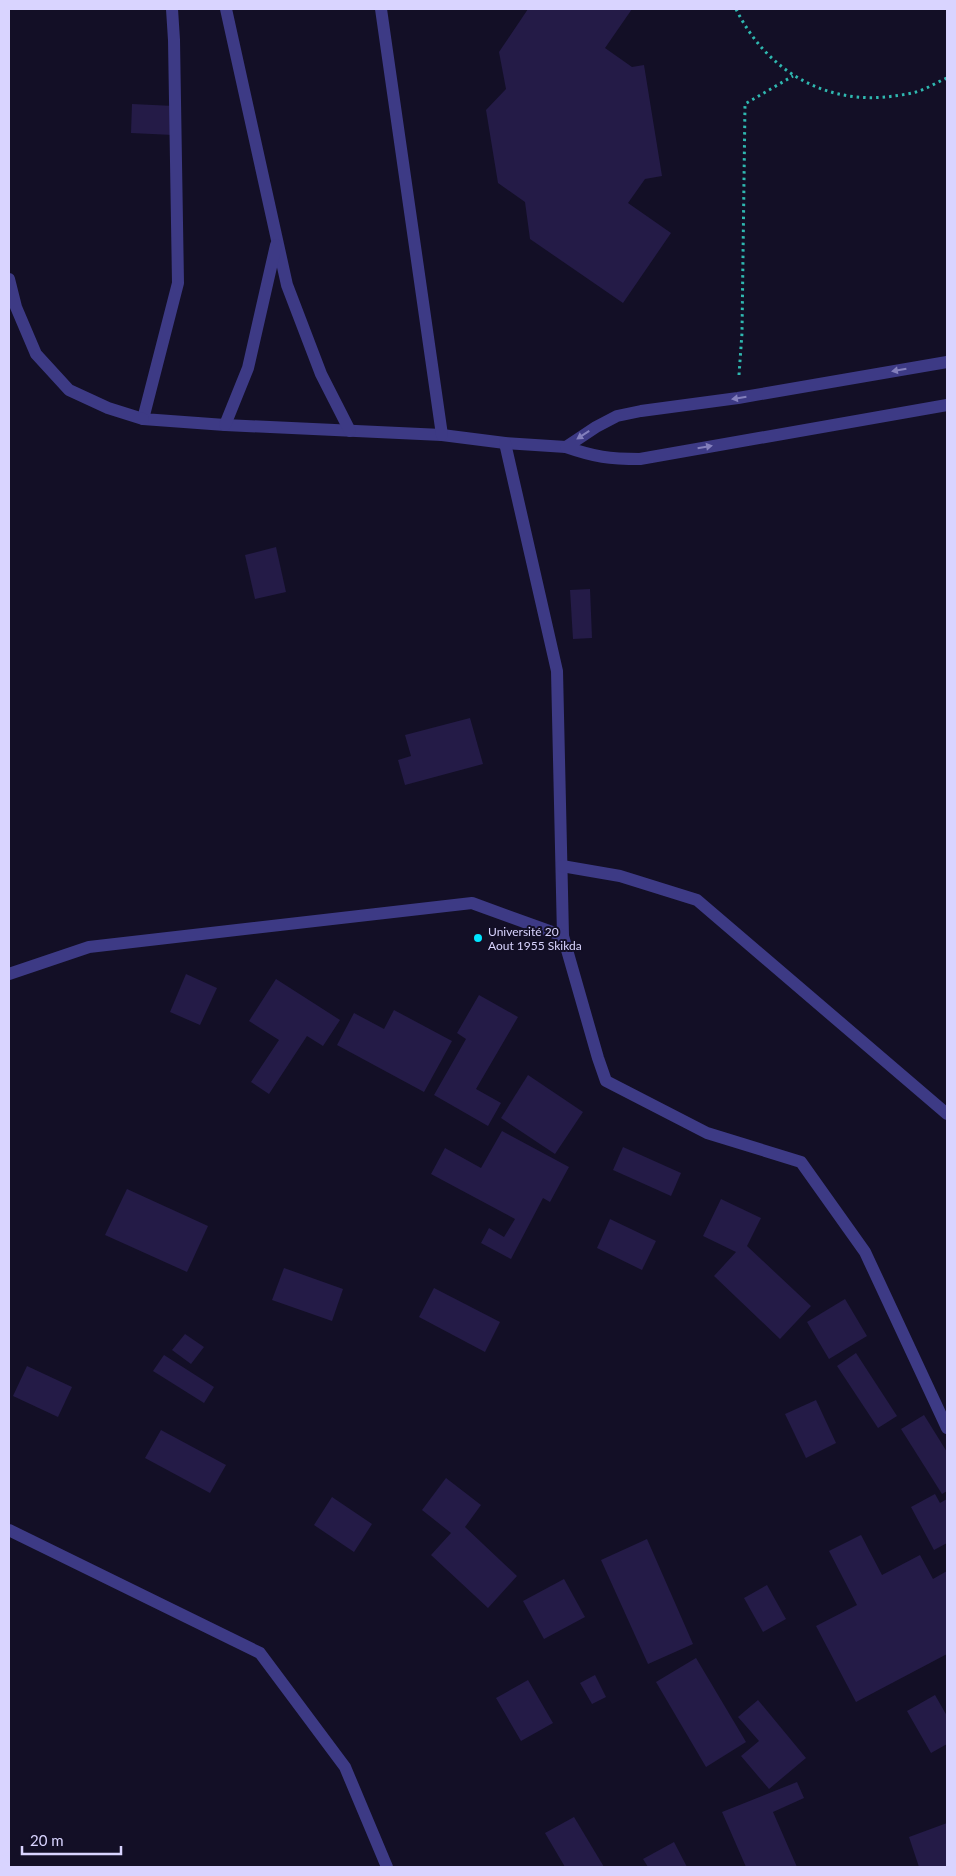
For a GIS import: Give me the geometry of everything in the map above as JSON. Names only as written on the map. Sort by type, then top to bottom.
[{"type":"lane","points":[[143,418],[178,283],[172,9]]},
{"type":"lane","points":[[226,9],[287,286],[321,374],[350,431]]},
{"type":"lane","points":[[381,9],[442,435]]},
{"type":"lane","points":[[225,425],[248,368],[277,240]]},
{"type":"lane","points":[[9,279],[16,307],[36,354],[69,390],[108,408],[143,418],[225,425],[442,435],[506,443],[566,446],[590,455],[611,459],[640,459],[947,405]]},
{"type":"lane","points":[[566,446],[617,416],[738,398],[947,362]]},
{"type":"lane","points":[[506,443],[557,671],[563,936],[606,1080],[708,1133],[801,1162],[865,1252],[947,1428]]},
{"type":"lane","points":[[562,866],[620,876],[697,900],[947,1114]]},
{"type":"lane","points":[[9,974],[89,947],[472,903],[563,936]]},
{"type":"lane","points":[[9,1530],[260,1653],[345,1767],[387,1867]]},
{"type":"path","points":[[736,9],[760,47],[793,76],[832,94],[874,99],[916,92],[947,78]]},
{"type":"path","points":[[738,398],[742,333],[744,104],[793,76]]},
{"type":"building","points":[[528,9],[632,9],[605,48],[632,67],[644,65],[662,176],[645,179],[628,203],[671,233],[623,303],[530,239],[525,202],[498,183],[486,110],[506,89],[499,52]]},
{"type":"building","points":[[132,104],[174,106],[173,135],[131,133]]},
{"type":"building","points":[[276,547],[286,592],[255,599],[245,555]]},
{"type":"building","points":[[590,589],[592,638],[573,639],[570,590]]},
{"type":"building","points":[[470,718],[483,764],[405,785],[398,760],[411,756],[405,735]]},
{"type":"building","points":[[186,974],[217,988],[200,1025],[170,1012]]},
{"type":"building","points":[[276,979],[340,1020],[323,1046],[307,1036],[269,1094],[251,1082],[279,1040],[249,1021]]},
{"type":"building","points":[[479,995],[518,1017],[476,1089],[501,1103],[488,1126],[434,1095],[466,1039],[457,1033]]},
{"type":"building","points":[[394,1010],[452,1041],[424,1092],[337,1045],[354,1013],[384,1029]]},
{"type":"building","points":[[528,1075],[583,1112],[555,1154],[501,1118]]},
{"type":"building","points":[[502,1131],[569,1167],[550,1202],[543,1198],[511,1259],[481,1243],[489,1228],[504,1237],[515,1219],[431,1174],[445,1148],[481,1168]]},
{"type":"building","points":[[623,1147],[681,1173],[671,1196],[613,1170]]},
{"type":"building","points":[[127,1189],[208,1226],[187,1272],[105,1235]]},
{"type":"building","points":[[721,1199],[761,1218],[747,1246],[811,1306],[780,1339],[714,1276],[736,1252],[703,1236]]},
{"type":"building","points":[[610,1219],[656,1241],[642,1270],[597,1248]]},
{"type":"building","points":[[284,1268],[343,1289],[332,1321],[272,1300]]},
{"type":"building","points":[[434,1288],[500,1322],[485,1352],[419,1317]]},
{"type":"building","points":[[845,1299],[867,1336],[829,1359],[807,1322]]},
{"type":"building","points":[[185,1334],[204,1347],[191,1364],[172,1350]]},
{"type":"building","points":[[856,1353],[897,1416],[878,1428],[837,1366]]},
{"type":"building","points":[[164,1355],[214,1387],[204,1403],[153,1371]]},
{"type":"building","points":[[27,1366],[72,1387],[58,1417],[13,1396]]},
{"type":"building","points":[[816,1400],[836,1443],[806,1458],[785,1414]]},
{"type":"building","points":[[924,1415],[947,1452],[947,1491],[942,1494],[901,1429]]},
{"type":"building","points":[[161,1430],[226,1465],[210,1493],[145,1458]]},
{"type":"building","points":[[446,1478],[481,1505],[465,1527],[517,1576],[488,1608],[431,1555],[451,1533],[422,1510]]},
{"type":"building","points":[[935,1494],[940,1503],[947,1499],[947,1543],[934,1550],[911,1507]]},
{"type":"building","points":[[332,1497],[372,1524],[354,1552],[314,1525]]},
{"type":"building","points":[[861,1535],[882,1575],[920,1555],[933,1579],[947,1571],[947,1654],[856,1702],[816,1626],[857,1605],[829,1551]]},
{"type":"building","points":[[647,1539],[693,1644],[648,1664],[601,1560]]},
{"type":"building","points":[[564,1579],[585,1617],[544,1639],[523,1601]]},
{"type":"building","points":[[767,1585],[786,1619],[763,1632],[744,1598]]},
{"type":"building","points":[[696,1658],[746,1742],[706,1767],[656,1682]]},
{"type":"building","points":[[595,1675],[606,1697],[592,1704],[580,1683]]},
{"type":"building","points":[[528,1680],[553,1723],[521,1741],[496,1698]]},
{"type":"building","points":[[935,1695],[947,1716],[947,1744],[931,1753],[907,1711]]},
{"type":"building","points":[[758,1700],[806,1758],[769,1789],[741,1756],[759,1741],[738,1717]]},
{"type":"building","points":[[797,1782],[804,1798],[773,1812],[797,1867],[746,1867],[722,1812]]},
{"type":"building","points":[[574,1817],[604,1867],[565,1867],[545,1833]]},
{"type":"building","points":[[947,1823],[947,1867],[919,1867],[909,1837]]},
{"type":"building","points":[[674,1842],[687,1867],[648,1867],[643,1859]]},
{"type":"place","name":"Université 20 Aout 1955 Skikda","points":[[478,938]]}]
